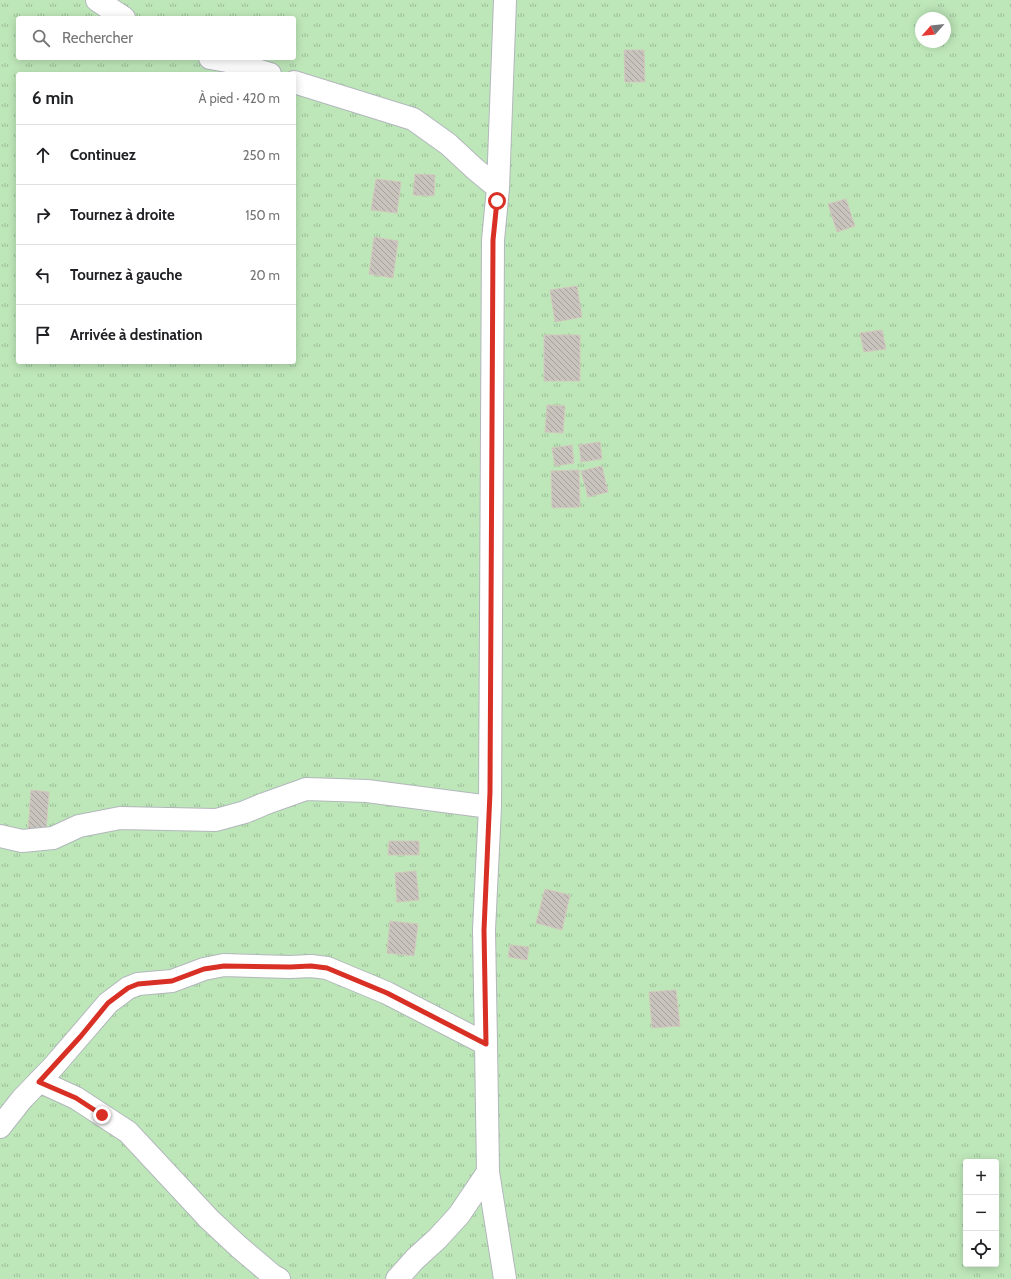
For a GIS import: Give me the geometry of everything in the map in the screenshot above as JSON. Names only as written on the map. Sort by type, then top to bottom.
[{"type":"street","points":[[97,0],[121,16]]},
{"type":"street","points":[[505,0],[498,188],[493,240],[490,807],[484,930],[488,1172],[505,1279]]},
{"type":"street","points":[[221,60],[263,72]]},
{"type":"street","points":[[296,83],[413,119],[448,144],[498,188]]},
{"type":"street","points":[[0,836],[22,841],[53,838],[79,826],[120,818],[216,820],[245,812],[306,790],[366,791],[490,807]]},
{"type":"street","points":[[0,1127],[22,1099],[81,1036],[108,1003],[128,988],[138,984],[172,981],[204,969],[224,966],[311,966],[327,968],[387,993],[486,1044]]},
{"type":"street","points":[[39,1082],[76,1098],[128,1132],[209,1219],[245,1252],[279,1279]]},
{"type":"street","points":[[397,1279],[459,1215],[488,1172]]},
{"type":"green space","points":[[0,0],[1011,0],[1011,1279],[0,1279]]},
{"type":"building","points":[[624,50],[644,50],[645,82],[625,82]]},
{"type":"building","points":[[415,174],[435,175],[434,196],[413,195]]},
{"type":"building","points":[[376,179],[401,182],[397,213],[371,210]]},
{"type":"building","points":[[846,199],[855,226],[837,232],[828,204]]},
{"type":"building","points":[[374,237],[398,241],[393,278],[369,274]]},
{"type":"building","points":[[577,286],[582,317],[555,322],[550,290]]},
{"type":"building","points":[[882,330],[886,349],[864,352],[860,333]]},
{"type":"building","points":[[544,335],[580,335],[580,381],[544,381]]},
{"type":"building","points":[[547,405],[565,406],[563,433],[545,432]]},
{"type":"building","points":[[600,442],[602,459],[581,462],[579,445]]},
{"type":"building","points":[[572,445],[574,463],[555,466],[552,448]]},
{"type":"building","points":[[602,466],[608,492],[588,497],[581,471]]},
{"type":"building","points":[[579,470],[580,507],[552,508],[551,471]]},
{"type":"building","points":[[31,790],[49,792],[46,832],[28,831]]},
{"type":"building","points":[[389,841],[419,841],[419,855],[388,855]]},
{"type":"building","points":[[416,871],[419,900],[397,902],[395,873]]},
{"type":"building","points":[[545,889],[570,895],[562,930],[536,923]]},
{"type":"building","points":[[390,921],[418,924],[414,956],[387,953]]},
{"type":"building","points":[[510,945],[529,947],[527,960],[508,957]]},
{"type":"building","points":[[676,990],[680,1026],[652,1028],[649,992]]},
{"type":"route","points":[[102,1115],[76,1098],[39,1082],[81,1036],[99,1012],[128,988],[138,984],[172,981],[204,969],[224,966],[311,966],[327,968],[387,993],[486,1044],[484,930],[490,807],[493,240],[497,201]]}]
